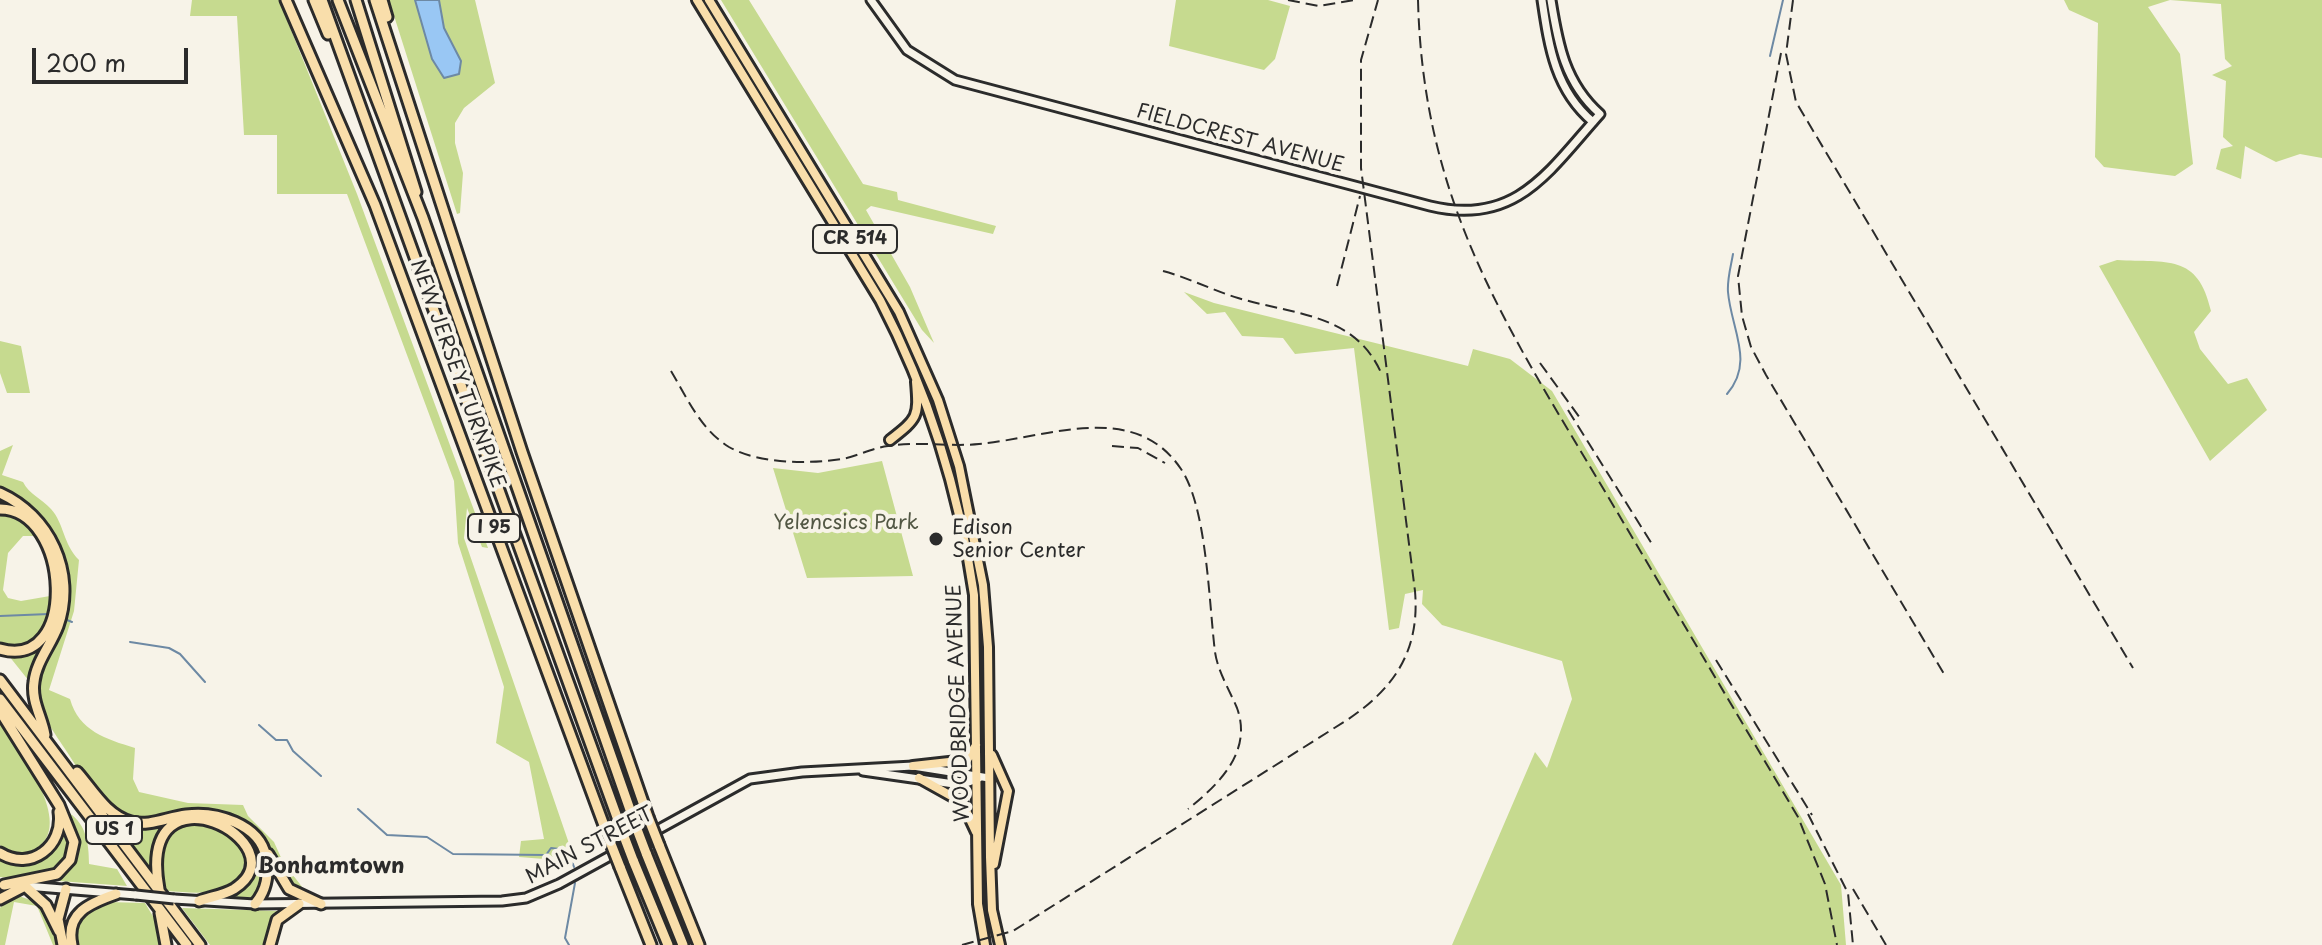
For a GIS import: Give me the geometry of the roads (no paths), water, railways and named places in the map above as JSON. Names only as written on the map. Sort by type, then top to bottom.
[{"type":"highway","name":"NEW JERSEY TURNPIKE","points":[[286,0],[375,205],[651,945]]},
{"type":"highway","points":[[314,0],[332,44],[347,68]]},
{"type":"highway","name":"NEW JERSEY TURNPIKE","points":[[322,0],[622,831],[668,945]]},
{"type":"highway","name":"NEW JERSEY TURNPIKE","points":[[338,0],[423,218],[635,824],[683,945]]},
{"type":"highway","points":[[356,0],[403,141],[423,218]]},
{"type":"highway","name":"NEW JERSEY TURNPIKE","points":[[375,0],[522,452],[648,817],[699,945]]},
{"type":"highway","points":[[382,0],[386,32]]},
{"type":"highway","points":[[0,493],[28,509],[43,524],[60,565],[60,617],[35,673],[33,686],[46,741]]},
{"type":"highway","points":[[0,509],[24,515],[41,532],[52,563],[56,597],[51,625],[43,639],[20,651],[0,649]]},
{"type":"highway","name":"US 1","points":[[0,680],[200,945]]},
{"type":"highway","name":"US 1","points":[[0,699],[187,945]]},
{"type":"highway","points":[[0,711],[74,837],[68,864],[47,878],[2,884]]},
{"type":"highway","points":[[67,769],[78,773],[104,805],[126,820],[140,824],[188,814],[210,814],[251,831],[286,886],[321,904]]},
{"type":"highway","points":[[0,853],[23,860],[49,849],[60,826],[55,801]]},
{"type":"highway","points":[[160,893],[155,859],[164,833],[186,821],[216,822],[230,827],[243,839],[249,865],[246,876],[235,888],[199,901]]},
{"type":"highway","points":[[255,904],[268,877],[264,848]]},
{"type":"highway","points":[[0,899],[25,886],[46,905],[63,945]]},
{"type":"highway","points":[[59,931],[59,908],[66,889]]},
{"type":"highway","points":[[72,945],[71,927],[79,911],[116,894]]},
{"type":"highway","points":[[270,945],[277,920],[299,904]]},
{"type":"highway","points":[[159,909],[166,945]]},
{"type":"main road","name":"WOODBRIDGE AVENUE","points":[[697,0],[880,300],[915,373],[945,453],[967,545],[977,648],[977,740],[984,778],[994,923],[1000,945]]},
{"type":"main road","name":"WOODBRIDGE AVENUE","points":[[709,0],[899,312],[938,400],[972,516],[983,585],[989,746],[978,841],[984,944]]},
{"type":"main road","name":"FIELDCREST AVENUE","points":[[871,0],[907,50],[955,80],[1451,211],[1486,210],[1522,195],[1545,175],[1600,114],[1580,92],[1567,69],[1551,0]]},
{"type":"main road","points":[[1542,0],[1556,70],[1571,97],[1593,122]]},
{"type":"main road","points":[[890,440],[916,418],[919,406],[915,373]]},
{"type":"main road","points":[[913,766],[967,760],[977,740]]},
{"type":"main road","points":[[989,746],[1008,791],[991,883]]},
{"type":"main road","name":"MAIN STREET","points":[[2,884],[255,904],[526,898],[559,884],[750,779],[913,766],[984,778]]},
{"type":"main road","name":"MAIN STREET","points":[[849,769],[961,785],[984,778]]},
{"type":"main road","points":[[919,778],[962,802],[972,817],[978,841]]},
{"type":"main road","points":[[984,778],[1005,782]]},
{"type":"water","points":[[415,0],[439,0],[444,28],[461,61],[459,74],[444,78],[432,59]]},
{"type":"waterway","points":[[1770,56],[1783,0]]},
{"type":"waterway","points":[[1727,394],[1735,382],[1740,357],[1728,292],[1733,254]]},
{"type":"waterway","points":[[0,616],[49,614]]},
{"type":"waterway","points":[[67,620],[72,622]]},
{"type":"waterway","points":[[130,642],[169,648],[180,654],[205,682]]},
{"type":"waterway","points":[[259,725],[276,740],[287,740],[293,751],[321,776]]},
{"type":"waterway","points":[[358,809],[387,835],[427,837],[453,854],[546,855],[551,848],[568,850],[574,867]]},
{"type":"waterway","points":[[569,945],[565,938],[575,883]]},
{"type":"railway","points":[[1288,0],[1319,6],[1354,0]]},
{"type":"railway","points":[[962,945],[1013,931],[1347,720],[1379,695],[1401,666],[1413,632],[1415,591],[1361,168],[1361,60],[1378,0]]},
{"type":"railway","points":[[1418,0],[1424,74],[1436,141],[1454,204],[1478,264],[1538,379],[1798,817],[1825,884],[1837,945]]},
{"type":"railway","points":[[1793,0],[1786,54],[1796,102],[2133,668]]},
{"type":"railway","points":[[1781,53],[1738,276],[1742,316],[1751,347],[1766,375],[1944,674]]},
{"type":"railway","points":[[1337,286],[1360,196]]},
{"type":"railway","points":[[1163,271],[1238,298],[1301,313],[1340,328],[1371,355],[1382,375]]},
{"type":"railway","points":[[1540,363],[1580,418]]},
{"type":"railway","points":[[671,371],[710,432],[741,453],[769,460],[829,461],[888,446],[979,444],[1088,428],[1114,429],[1139,435],[1162,448],[1181,469],[1190,486],[1206,557],[1216,659],[1241,724],[1240,739],[1230,766],[1211,789],[1188,809]]},
{"type":"railway","points":[[1568,410],[1652,544]]},
{"type":"railway","points":[[1112,446],[1138,448],[1165,463]]},
{"type":"railway","points":[[1716,660],[1812,815]]},
{"type":"railway","points":[[1808,814],[1848,893],[1853,945]]},
{"type":"railway","points":[[1853,889],[1886,945]]},
{"type":"place","name":"Edison Senior Center","points":[[936,539]]},
{"type":"district","name":"Bonhamtown","points":[[331,867]]},
{"type":"park label","name":"Yelencsics Park","points":[[846,523]]}]
